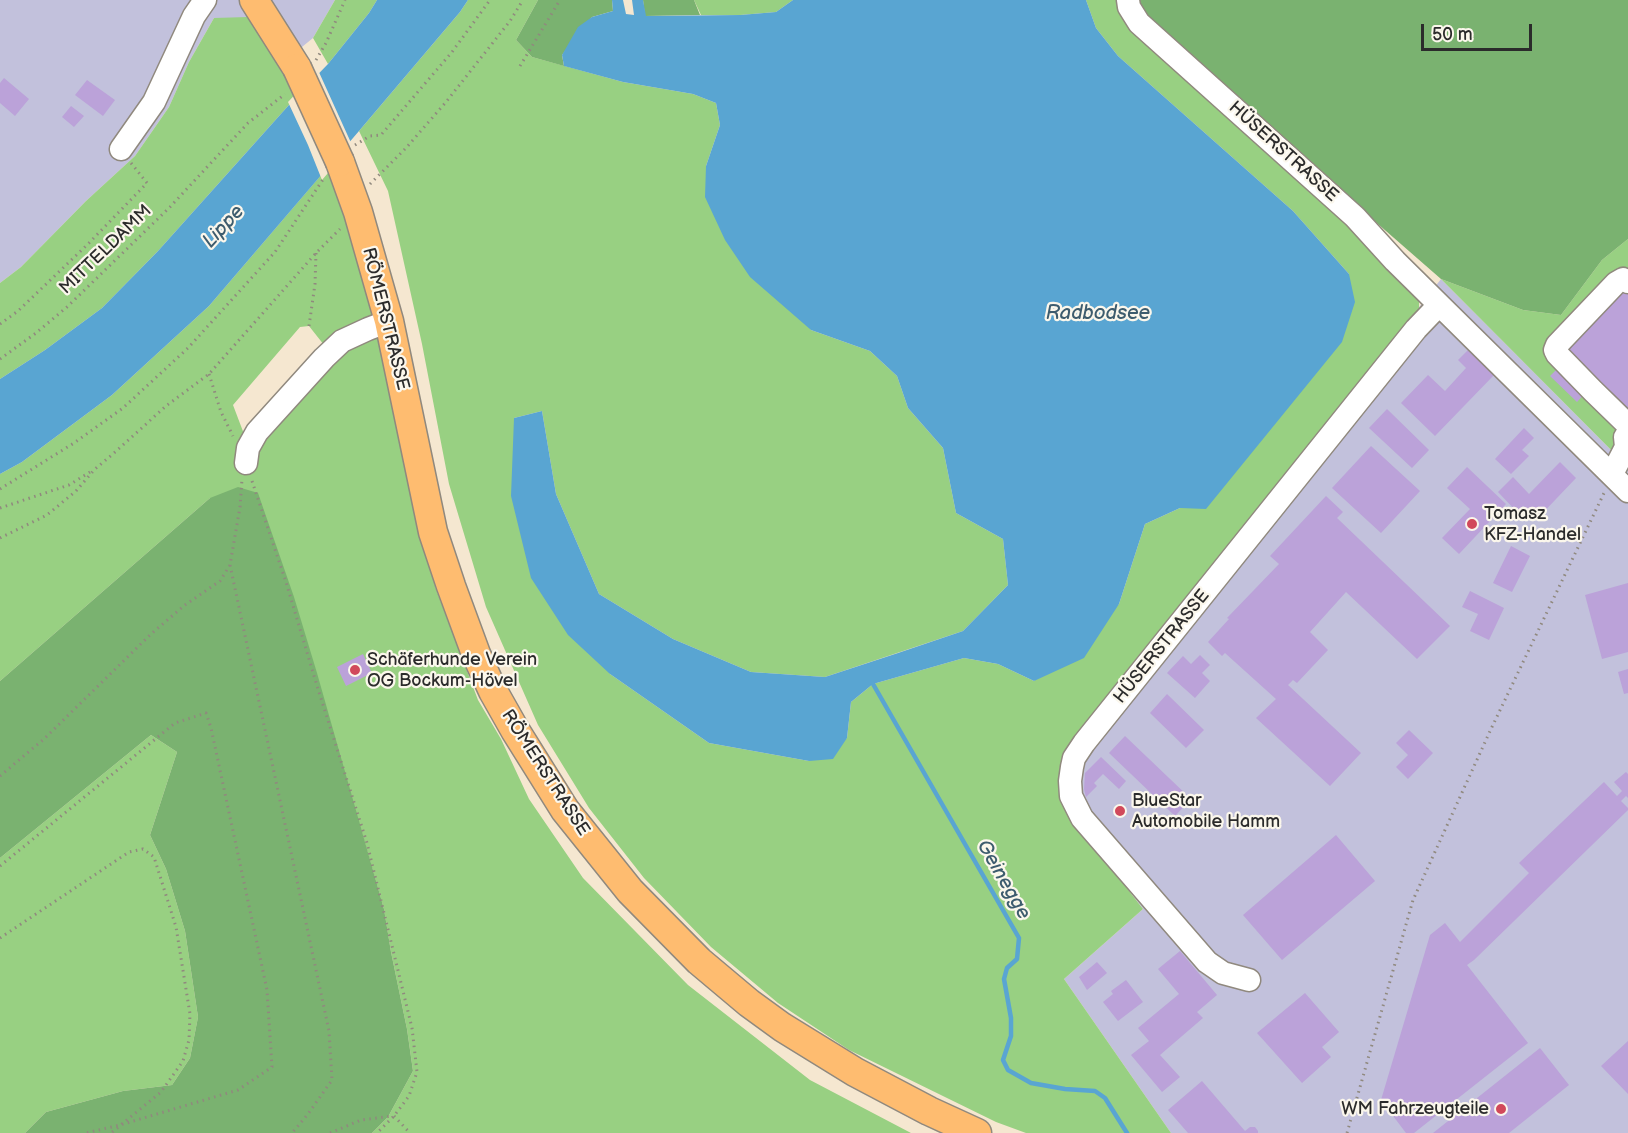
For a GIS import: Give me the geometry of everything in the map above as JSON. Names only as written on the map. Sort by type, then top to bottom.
[{"type":"main road","name":"RÖMERSTRASSE","points":[[254,0],[347,153],[356,206],[389,321],[433,532],[476,654],[493,691],[566,810],[630,891],[699,961],[748,1003],[855,1072],[929,1112],[977,1133]]},
{"type":"street","points":[[121,149],[154,102],[194,16],[205,0]]},
{"type":"street","name":"HÜSERSTRASSE","points":[[1128,0],[1129,7],[1139,23],[1355,217],[1395,261],[1628,491]]},
{"type":"street","points":[[1628,282],[1623,279],[1616,283],[1557,345],[1555,350],[1628,424]]},
{"type":"street","name":"HÜSERSTRASSE","points":[[1249,980],[1223,972],[1207,962],[1082,818],[1071,796],[1070,781],[1074,758],[1416,328],[1439,305]]},
{"type":"street","points":[[246,463],[248,448],[257,432],[324,358],[342,342],[389,321]]},
{"type":"street","points":[[1612,474],[1626,447],[1625,437],[1628,434]]},
{"type":"path","points":[[347,153],[370,136],[381,135],[452,52],[489,0]]},
{"type":"path","points":[[0,508],[69,485],[94,469],[166,406],[209,374],[446,102],[510,21],[523,0]]},
{"type":"path","points":[[520,66],[560,0]]},
{"type":"path","points":[[0,324],[18,311],[81,251],[147,183],[121,149]]},
{"type":"path","name":"MITTELDAMM","points":[[0,359],[67,307],[170,207],[221,151]]},
{"type":"path","points":[[0,489],[74,443],[123,408],[188,348],[275,252],[320,183]]},
{"type":"path","points":[[309,326],[315,284],[316,253]]},
{"type":"path","points":[[209,374],[221,412],[246,463],[286,582],[367,843],[412,1028],[417,1072],[409,1096],[377,1133]]},
{"type":"path","points":[[246,463],[230,565],[329,1031],[332,1080],[292,1133]]},
{"type":"path","points":[[0,538],[47,515],[76,491],[94,469]]},
{"type":"path","points":[[1347,1133],[1413,900],[1612,474]]},
{"type":"path","points":[[0,776],[44,739],[151,634],[185,605],[220,581],[230,565]]},
{"type":"path","points":[[0,866],[175,723],[206,712],[267,990],[272,1067],[238,1090],[86,1133]]},
{"type":"path","points":[[0,938],[129,852],[143,849],[154,857],[176,927],[190,1014],[189,1040],[183,1061],[161,1092],[111,1133]]},
{"type":"path","points":[[330,1133],[361,1120],[394,1116]]},
{"type":"path","points":[[394,1116],[410,1133]]},
{"type":"shaded area","points":[[0,0],[335,0],[313,38],[281,64],[214,18],[189,62],[169,107],[135,156],[86,201],[21,267],[0,283]]},
{"type":"shaded area","points":[[1441,279],[1628,467],[1628,1133],[1171,1133],[1064,979],[1143,909],[1071,814],[1067,758]]},
{"type":"green space","points":[[335,0],[377,0],[328,64],[313,38]]},
{"type":"green space","points":[[468,0],[538,0],[516,40],[532,57],[623,82],[693,94],[716,103],[720,125],[706,166],[811,330],[870,351],[897,376],[908,408],[943,448],[956,513],[1003,539],[1008,585],[963,631],[825,677],[751,672],[673,639],[599,594],[556,494],[542,411],[514,418],[610,674],[709,743],[809,761],[847,738],[851,702],[873,684],[964,658],[998,664],[1034,681],[1119,604],[1145,524],[1180,508],[1349,274],[1293,211],[1118,56],[1096,28],[1086,0],[1119,0],[1367,235],[1419,300],[1419,309],[1145,648],[1065,753],[1060,793],[1068,814],[1143,909],[1064,979],[1171,1133],[1026,1133],[996,1122],[849,1050],[778,1003],[711,947],[644,878],[589,808],[538,725],[486,607],[449,484],[422,344],[388,191],[359,131]]},
{"type":"green space","points":[[538,0],[612,0],[613,11],[592,17],[562,55],[564,66],[532,57],[516,40]]},
{"type":"green space","points":[[643,0],[694,0],[700,15],[645,16]]},
{"type":"green space","points":[[694,0],[793,0],[776,12],[701,15]]},
{"type":"green space","points":[[1138,0],[1628,0],[1628,239],[1602,260],[1561,315],[1523,310],[1441,279],[1143,19]]},
{"type":"green space","points":[[248,17],[281,64],[297,96],[158,251],[102,308],[45,350],[0,379],[0,283],[21,267],[86,201],[135,156],[169,107],[189,62],[214,18]]},
{"type":"green space","points":[[328,167],[372,307],[418,527],[436,589],[478,700],[501,739],[529,799],[583,878],[688,985],[810,1080],[911,1133],[372,1133],[388,1117],[413,1071],[384,909],[362,833],[210,498],[0,681],[0,474],[22,462],[112,395],[209,306]],"holes":[[[309,326],[324,345],[244,434],[233,405],[300,327]]]},
{"type":"green space","points":[[1628,239],[1628,467],[1441,279],[1523,310],[1561,315],[1602,260]]},
{"type":"green space","points":[[238,487],[258,493],[294,597],[317,673],[384,909],[413,1071],[388,1117],[372,1133],[25,1133],[46,1112],[123,1091],[172,1085],[190,1058],[198,1017],[185,931],[166,869],[150,835],[177,752],[151,735],[0,858],[0,681],[210,498]]},
{"type":"green space","points":[[151,735],[177,752],[150,835],[166,869],[185,931],[198,1017],[190,1058],[172,1085],[123,1091],[46,1112],[25,1133],[0,1133],[0,858]]},
{"type":"water","name":"Lippe","points":[[377,0],[468,0],[209,306],[112,395],[22,462],[0,474],[0,379],[45,350],[102,308],[158,251],[328,64]]},
{"type":"water","name":"Radbodsee","points":[[612,0],[623,0],[626,14],[634,15],[632,0],[643,0],[646,16],[740,15],[776,12],[793,0],[1086,0],[1096,28],[1118,56],[1293,211],[1349,274],[1355,302],[1342,342],[1206,509],[1180,508],[1145,524],[1119,604],[1084,658],[1034,681],[998,664],[964,658],[873,684],[851,702],[847,738],[833,759],[809,761],[709,743],[610,674],[568,635],[531,578],[511,496],[514,418],[542,411],[556,494],[599,594],[673,639],[751,672],[825,677],[963,631],[1008,585],[1003,539],[956,513],[943,448],[908,408],[897,376],[870,351],[811,330],[750,277],[725,240],[705,197],[706,166],[720,125],[716,103],[693,94],[623,82],[564,66],[562,55],[578,27],[592,17],[613,11]]},
{"type":"pier","points":[[318,70],[352,145],[322,180],[288,102]]},
{"type":"building","points":[[4,78],[29,99],[15,116],[0,103],[0,83]]},
{"type":"building","points":[[87,80],[115,100],[103,116],[75,95]]},
{"type":"building","points":[[71,106],[84,116],[74,127],[62,117]]},
{"type":"building","points":[[1623,287],[1628,292],[1628,416],[1561,351]]},
{"type":"building","points":[[1468,350],[1494,375],[1435,436],[1401,403],[1428,375],[1445,391],[1466,368],[1458,360]]},
{"type":"building","points":[[1561,365],[1587,391],[1577,402],[1550,376]]},
{"type":"building","points":[[1387,409],[1429,450],[1412,468],[1369,428]]},
{"type":"building","points":[[1524,428],[1534,438],[1522,450],[1529,456],[1511,474],[1495,459]]},
{"type":"building","points":[[1371,446],[1420,491],[1381,533],[1332,488]]},
{"type":"building","points":[[1560,462],[1576,478],[1537,519],[1523,506],[1517,512],[1498,492],[1513,477],[1529,494]]},
{"type":"building","name":"Tomasz KFZ-Handel","points":[[1467,467],[1506,504],[1459,554],[1442,538],[1470,509],[1447,488]]},
{"type":"building","points":[[1326,496],[1343,512],[1337,518],[1450,626],[1417,659],[1346,592],[1310,632],[1328,650],[1297,683],[1293,680],[1288,685],[1361,753],[1330,786],[1256,718],[1276,699],[1225,653],[1222,656],[1208,642],[1229,619],[1227,618],[1279,564],[1270,556]]},
{"type":"building","points":[[1511,546],[1530,556],[1512,592],[1493,583]]},
{"type":"building","points":[[1628,583],[1628,652],[1602,659],[1585,595]]},
{"type":"building","points":[[1470,591],[1504,608],[1489,640],[1470,631],[1478,614],[1462,607]]},
{"type":"building","name":"Schäferhunde Verein OG Bockum-Hövel","points":[[363,654],[372,673],[346,686],[337,667]]},
{"type":"building","points":[[1200,655],[1210,665],[1202,673],[1210,681],[1195,698],[1167,673],[1183,656],[1191,664]]},
{"type":"building","points":[[1628,669],[1628,693],[1624,694],[1618,672]]},
{"type":"building","points":[[1167,694],[1204,730],[1186,748],[1150,713]]},
{"type":"building","points":[[1409,730],[1433,753],[1408,779],[1396,767],[1408,755],[1396,743]]},
{"type":"building","points":[[1125,736],[1191,799],[1175,816],[1109,753]]},
{"type":"building","points":[[1101,757],[1126,781],[1119,789],[1103,774],[1094,783],[1097,786],[1086,797],[1085,773]]},
{"type":"building","points":[[1626,772],[1628,774],[1628,798],[1626,796],[1621,801],[1628,810],[1467,965],[1528,1043],[1414,1133],[1406,1133],[1381,1100],[1430,935],[1445,923],[1460,942],[1529,873],[1519,863],[1604,782],[1617,796],[1622,791],[1614,782]]},
{"type":"building","points":[[1336,835],[1375,881],[1282,960],[1243,915]]},
{"type":"building","points":[[1180,951],[1217,995],[1197,1012],[1203,1018],[1160,1055],[1180,1077],[1162,1092],[1131,1055],[1149,1041],[1138,1028],[1179,994],[1158,969]]},
{"type":"building","points":[[1097,962],[1107,973],[1087,990],[1079,977]]},
{"type":"building","points":[[1126,980],[1143,1002],[1118,1021],[1103,1002],[1113,994],[1111,991]]},
{"type":"building","points":[[1305,993],[1339,1032],[1322,1047],[1331,1057],[1302,1083],[1257,1033]]},
{"type":"building","points":[[1628,1041],[1628,1094],[1601,1066]]},
{"type":"building","name":"WM Fahrzeugteile","points":[[1540,1048],[1569,1085],[1509,1133],[1433,1133]]},
{"type":"building","points":[[1202,1081],[1245,1131],[1250,1127],[1255,1127],[1258,1133],[1188,1133],[1168,1110]]},
{"type":"waterway","name":"Geinegge","points":[[873,684],[1019,938],[1017,959],[1007,968],[1004,979],[1011,1018],[1011,1036],[1003,1060],[1008,1070],[1031,1083],[1095,1091],[1105,1098],[1127,1133]]},
{"type":"place","name":"Tomasz KFZ-Handel","points":[[1472,524]]},
{"type":"place","name":"Schäferhunde Verein OG Bockum-Hövel","points":[[355,670]]},
{"type":"place","name":"BlueStar Automobile Hamm","points":[[1120,811]]},
{"type":"place","name":"WM Fahrzeugteile","points":[[1501,1109]]}]
